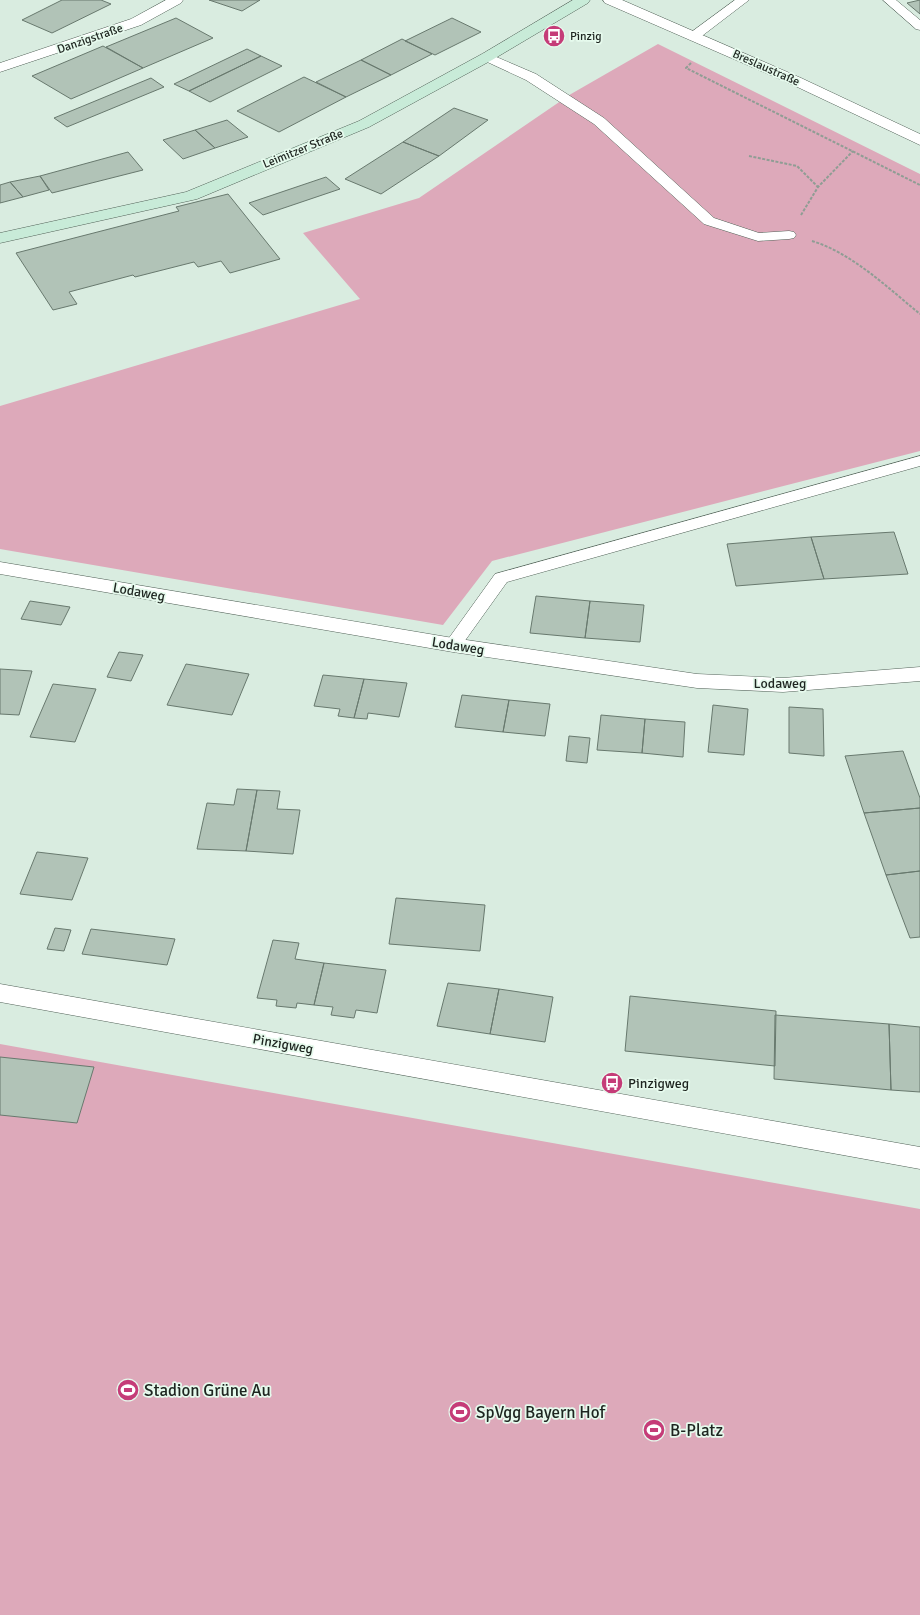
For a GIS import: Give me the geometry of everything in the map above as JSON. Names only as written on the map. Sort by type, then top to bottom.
[{"type":"street","name":"Danzigstraße","points":[[0,68],[136,22],[176,0]]},
{"type":"street","name":"Leimitzer Straße","points":[[0,238],[191,196],[364,124],[487,57],[582,0]]},
{"type":"street","name":"Breslaustraße","points":[[610,0],[796,81],[920,140]]},
{"type":"street","name":"Lodaweg","points":[[0,568],[453,645],[697,681],[783,685],[920,674]]},
{"type":"street","name":"Pinzigweg","points":[[0,993],[920,1158]]},
{"type":"lane","points":[[694,36],[743,0]]},
{"type":"lane","points":[[889,0],[920,26]]},
{"type":"lane","points":[[487,57],[531,77],[599,121],[709,221],[758,237],[789,235]]},
{"type":"lane","points":[[453,645],[501,578],[920,462]]},
{"type":"path","points":[[709,43],[686,68],[920,185]]},
{"type":"path","points":[[853,151],[818,187],[789,235],[819,243],[856,263],[920,314]]},
{"type":"path","points":[[749,156],[797,166],[818,187]]},
{"type":"shaded area","points":[[658,44],[920,174],[920,451],[492,561],[443,625],[0,549],[0,406],[360,299],[303,233],[419,198],[571,94]]},
{"type":"shaded area","name":"SpVgg Bayern Hof","points":[[0,1044],[920,1209],[920,1615],[0,1615]]},
{"type":"building","points":[[62,0],[101,0],[111,4],[52,33],[22,20]]},
{"type":"building","points":[[209,0],[260,0],[242,11]]},
{"type":"building","points":[[920,0],[920,14],[907,3]]},
{"type":"building","points":[[176,18],[213,38],[143,68],[106,47]]},
{"type":"building","points":[[452,18],[481,32],[435,55],[405,41]]},
{"type":"building","points":[[402,39],[432,54],[391,75],[361,60]]},
{"type":"building","points":[[103,46],[143,68],[71,99],[32,76]]},
{"type":"building","points":[[247,49],[261,56],[189,91],[174,84]]},
{"type":"building","points":[[261,56],[282,66],[210,102],[189,91]]},
{"type":"building","points":[[361,60],[391,75],[346,97],[316,82]]},
{"type":"building","points":[[304,77],[346,97],[279,132],[237,111]]},
{"type":"building","points":[[151,78],[164,87],[67,127],[54,118]]},
{"type":"building","points":[[454,108],[488,120],[439,156],[403,142]]},
{"type":"building","points":[[227,120],[248,137],[215,148],[195,130]]},
{"type":"building","points":[[195,130],[215,148],[183,159],[163,140]]},
{"type":"building","points":[[403,142],[439,156],[381,194],[345,179]]},
{"type":"building","points":[[128,152],[143,170],[52,193],[40,176]]},
{"type":"building","points":[[40,176],[49,190],[23,197],[10,182]]},
{"type":"building","points":[[326,177],[340,189],[263,215],[249,203]]},
{"type":"building","points":[[10,182],[23,197],[0,203],[0,185]]},
{"type":"building","points":[[228,194],[280,259],[230,273],[221,261],[198,267],[194,262],[135,277],[133,275],[69,292],[77,304],[53,310],[16,253],[179,211],[176,207]]},
{"type":"building","points":[[894,532],[908,574],[824,579],[811,537]]},
{"type":"building","points":[[811,537],[824,579],[736,586],[727,544]]},
{"type":"building","points":[[536,596],[590,601],[585,638],[530,633]]},
{"type":"building","points":[[30,601],[70,607],[61,625],[21,619]]},
{"type":"building","points":[[590,601],[644,605],[640,642],[585,638]]},
{"type":"building","points":[[119,652],[143,655],[131,681],[107,677]]},
{"type":"building","points":[[186,664],[249,674],[232,715],[167,705]]},
{"type":"building","points":[[0,669],[32,671],[19,715],[0,714]]},
{"type":"building","points":[[323,675],[364,679],[354,718],[338,716],[340,709],[314,706]]},
{"type":"building","points":[[364,679],[407,683],[399,717],[368,713],[367,719],[354,718]]},
{"type":"building","points":[[53,684],[96,689],[75,742],[30,737]]},
{"type":"building","points":[[462,695],[509,700],[503,732],[455,727]]},
{"type":"building","points":[[509,700],[550,704],[545,736],[503,732]]},
{"type":"building","points":[[713,705],[748,709],[744,755],[708,752]]},
{"type":"building","points":[[789,707],[823,709],[824,756],[789,753]]},
{"type":"building","points":[[601,715],[645,719],[642,753],[597,750]]},
{"type":"building","points":[[645,719],[685,722],[683,757],[642,753]]},
{"type":"building","points":[[569,736],[590,738],[587,763],[566,761]]},
{"type":"building","points":[[903,751],[920,798],[920,808],[864,813],[845,756]]},
{"type":"building","points":[[237,789],[257,790],[246,851],[197,849],[207,803],[234,805]]},
{"type":"building","points":[[257,790],[280,791],[277,809],[300,810],[293,854],[246,851]]},
{"type":"building","points":[[920,808],[920,871],[886,875],[864,813]]},
{"type":"building","points":[[37,852],[88,858],[72,900],[20,894]]},
{"type":"building","points":[[920,871],[920,937],[910,938],[886,875]]},
{"type":"building","points":[[396,898],[485,905],[480,951],[389,944]]},
{"type":"building","points":[[55,928],[71,930],[64,951],[47,949]]},
{"type":"building","points":[[91,929],[175,939],[167,965],[82,954]]},
{"type":"building","points":[[273,940],[299,943],[295,959],[324,963],[314,1005],[297,1003],[296,1008],[276,1006],[277,1000],[257,998]]},
{"type":"building","points":[[324,963],[386,970],[377,1013],[356,1010],[354,1018],[331,1015],[333,1007],[314,1005]]},
{"type":"building","points":[[448,983],[499,989],[490,1034],[437,1026]]},
{"type":"building","points":[[499,989],[553,997],[545,1042],[490,1034]]},
{"type":"building","points":[[630,996],[776,1011],[775,1066],[625,1051]]},
{"type":"building","points":[[775,1015],[889,1024],[891,1090],[774,1079]]},
{"type":"building","points":[[889,1024],[920,1027],[920,1092],[891,1090]]},
{"type":"building","points":[[0,1057],[94,1067],[77,1123],[0,1115]]},
{"type":"place","name":"Pinzig","points":[[554,36]]},
{"type":"place","name":"Pinzigweg","points":[[612,1083]]},
{"type":"place","name":"Stadion Grüne Au","points":[[128,1390]]},
{"type":"place","name":"SpVgg Bayern Hof","points":[[460,1412]]},
{"type":"place","name":"B-Platz","points":[[654,1430]]}]
